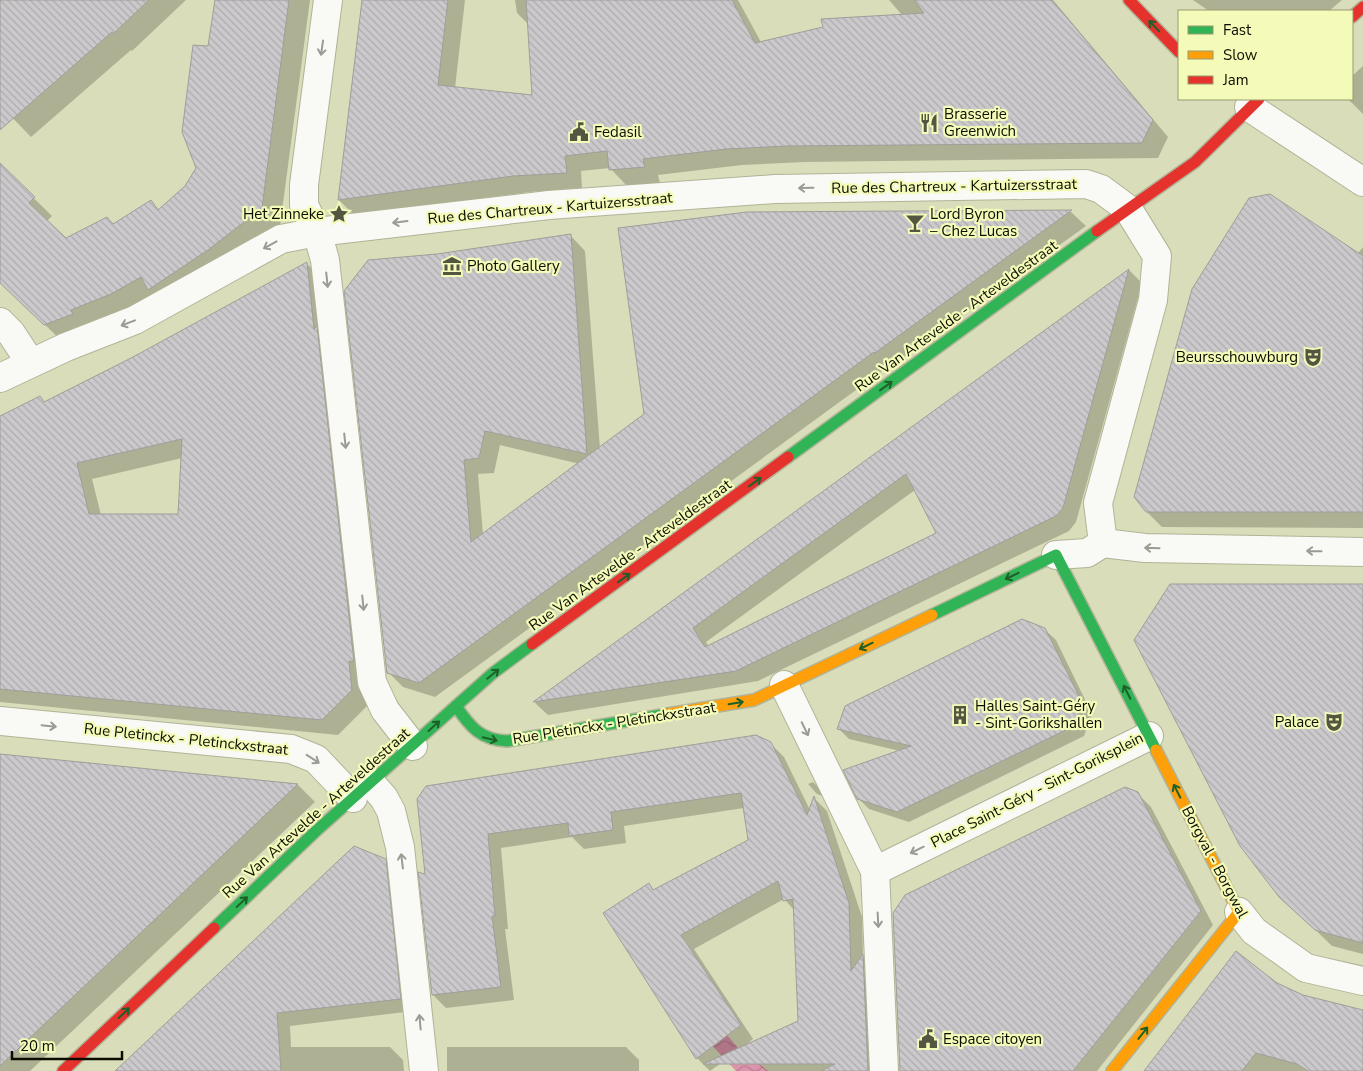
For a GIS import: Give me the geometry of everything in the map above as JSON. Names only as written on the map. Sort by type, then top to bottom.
[{"type":"street","points":[[328,0],[304,185],[304,204],[317,232],[324,260],[372,682],[385,710],[413,746]]},
{"type":"street","points":[[1129,0],[1178,51]]},
{"type":"street","points":[[1353,15],[1363,7]]},
{"type":"street","points":[[1249,102],[1363,182]]},
{"type":"street","name":"Rue Van Artevelde - Arteveldestraat","points":[[63,1071],[362,790],[494,673],[1195,162],[1249,102]]},
{"type":"street","name":"Rue des Chartreux - Kartuizersstraat","points":[[0,378],[30,362],[135,320],[281,239],[317,232],[549,204],[775,189],[1086,184],[1101,189],[1128,209]]},
{"type":"street","points":[[1103,543],[1098,503],[1153,300],[1157,256],[1128,209]]},
{"type":"street","points":[[0,322],[11,333],[30,362]]},
{"type":"street","points":[[884,1071],[875,871],[784,686],[1056,555],[1087,553],[1103,543],[1145,548],[1363,552]]},
{"type":"street","name":"Place Saint-Géry - Sint-Goriksplein","points":[[875,871],[1149,736],[1056,555]]},
{"type":"street","name":"Rue Pletinckx - Pletinckxstraat","points":[[456,706],[477,734],[492,741],[507,741],[754,700],[784,686]]},
{"type":"street","name":"Rue Pletinckx - Pletinckxstraat","points":[[0,721],[291,749],[316,759],[362,790],[384,798],[391,811],[400,847],[424,1071]]},
{"type":"street","name":"Borgval - Borgwal","points":[[1149,736],[1239,912],[1254,931],[1306,968],[1363,981]]},
{"type":"street","points":[[1112,1071],[1239,912]]},
{"type":"water","points":[[718,1024],[743,1054],[745,1053],[768,1071],[736,1071],[702,1035]]},
{"type":"building","points":[[0,0],[149,0],[113,34],[112,32],[0,130]]},
{"type":"building","points":[[215,0],[289,0],[262,208],[208,250],[148,290],[141,277],[111,294],[71,310],[73,314],[44,325],[0,283],[0,163],[35,197],[29,203],[66,238],[107,217],[113,224],[151,200],[158,210],[185,186],[196,168],[182,132],[193,45],[208,46]]},
{"type":"building","points":[[362,0],[448,0],[438,85],[532,95],[526,0],[732,0],[755,43],[823,27],[821,19],[924,13],[914,0],[1052,0],[1153,120],[1142,143],[787,146],[726,149],[643,159],[645,167],[609,170],[607,151],[565,156],[567,173],[513,176],[338,200]]},
{"type":"building","points":[[1270,194],[1363,256],[1363,512],[1146,512],[1134,497],[1192,289],[1249,198]]},
{"type":"building","points":[[1072,210],[419,683],[387,673],[344,291],[368,260],[437,254],[571,234],[587,454],[485,431],[479,458],[464,460],[471,542],[644,414],[618,228],[747,212]]},
{"type":"building","points":[[307,262],[314,329],[317,326],[354,662],[349,661],[352,690],[322,720],[0,689],[0,416],[40,396],[44,402],[133,357]],"holes":[[[182,439],[178,514],[89,514],[77,463]]]},
{"type":"building","points":[[1129,269],[1063,508],[1056,516],[736,671],[533,702]],"holes":[[[906,474],[936,533],[705,647],[693,628]]]},
{"type":"building","points":[[1170,584],[1363,584],[1363,943],[1315,930],[1279,897],[1240,846],[1134,640]]},
{"type":"building","name":"Halles Saint-Géry - Sint-Gorikshallen","points":[[1022,619],[1045,628],[1082,702],[1074,726],[897,812],[857,799],[843,770],[911,746],[837,729],[845,706]]},
{"type":"building","points":[[756,735],[771,742],[807,815],[814,796],[849,903],[851,971],[863,954],[868,1071],[821,1071],[835,1064],[703,1064],[798,1021],[793,899],[783,901],[778,881],[681,935],[741,1025],[696,1059],[603,913],[649,883],[653,890],[748,840],[741,793],[611,812],[613,830],[569,836],[568,823],[488,834],[495,916],[492,916],[501,987],[432,995],[418,872],[425,874],[417,799],[426,786]]},
{"type":"building","points":[[0,754],[298,784],[0,1066]]},
{"type":"building","points":[[1125,787],[1138,792],[1201,911],[1073,1071],[900,1071],[893,913],[905,895]]},
{"type":"building","points":[[354,846],[386,859],[401,999],[277,1013],[281,1071],[115,1071]]},
{"type":"building","points":[[1236,951],[1277,983],[1303,995],[1363,1010],[1363,1071],[1308,1071],[1297,1064],[1256,1053],[1242,1071],[1144,1071]]},
{"type":"traffic: fast","points":[[788,457],[1097,231]]},
{"type":"traffic: fast","points":[[932,615],[1056,555],[1156,750]]},
{"type":"traffic: fast","points":[[214,928],[316,831],[493,673],[532,644]]},
{"type":"traffic: fast","points":[[456,706],[477,731],[490,738],[507,741],[668,714]]},
{"type":"traffic: slow","points":[[668,714],[754,700],[932,615]]},
{"type":"traffic: slow","points":[[1112,1071],[1239,912],[1156,750]]},
{"type":"traffic: jam","points":[[1129,0],[1178,51]]},
{"type":"traffic: jam","points":[[1353,16],[1363,7]]},
{"type":"traffic: jam","points":[[1097,231],[1195,162],[1258,100]]},
{"type":"traffic: jam","points":[[532,644],[788,457]]},
{"type":"traffic: jam","points":[[63,1071],[214,928]]},
{"type":"place","name":"Brasserie Greenwich","points":[[929,123]]},
{"type":"place","name":"Fedasil","points":[[579,132]]},
{"type":"place","name":"Het Zinneke","points":[[339,214]]},
{"type":"place","name":"Lord Byron – Chez Lucas","points":[[915,223]]},
{"type":"place","name":"Photo Gallery","points":[[452,266]]},
{"type":"place","name":"Beursschouwburg","points":[[1313,357]]},
{"type":"place","name":"Halles Saint-Géry - Sint-Gorikshallen","points":[[960,715]]},
{"type":"place","name":"Palace","points":[[1334,722]]},
{"type":"place","name":"Espace citoyen","points":[[928,1039]]}]
